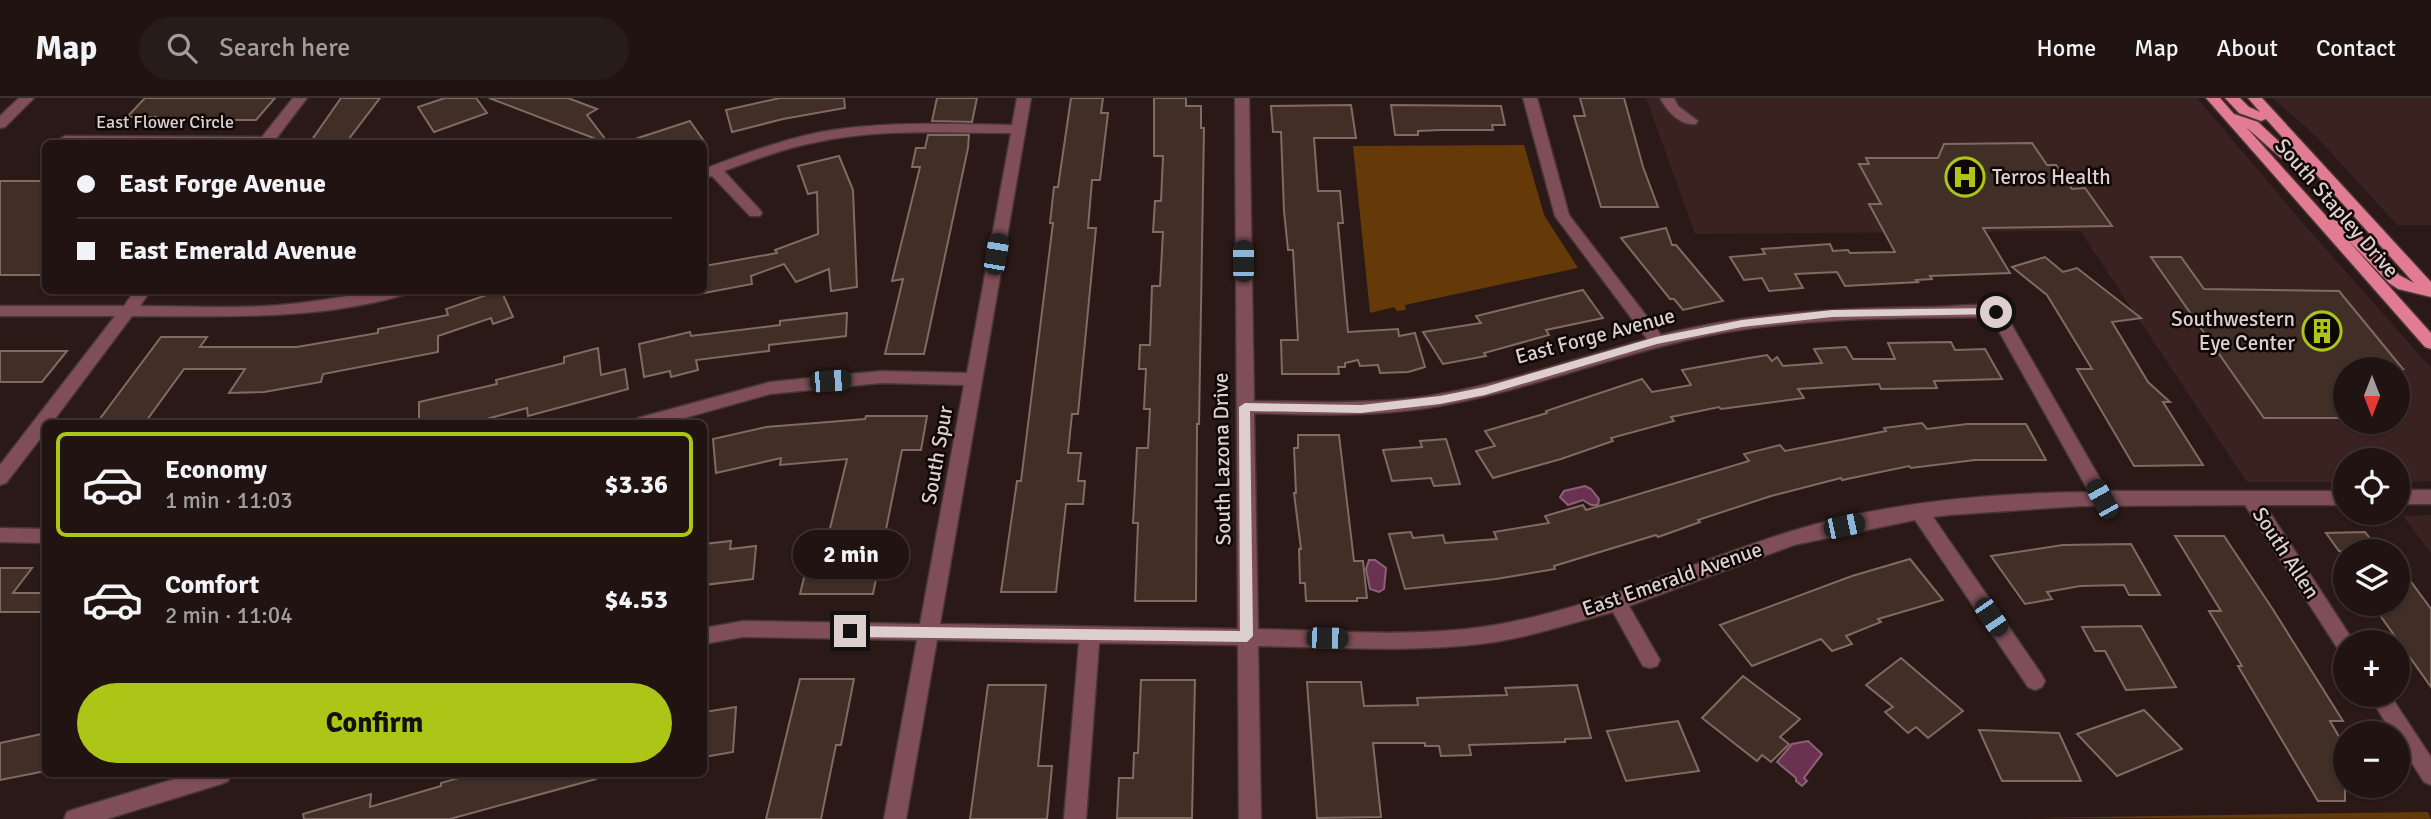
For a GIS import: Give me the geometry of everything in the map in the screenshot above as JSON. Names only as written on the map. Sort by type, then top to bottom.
[{"type":"main road","name":"South Stapley Drive","points":[[2213,98],[2431,344]]},
{"type":"main road","points":[[2232,98],[2255,116],[2273,118]]},
{"type":"main road","name":"South Stapley Drive","points":[[2255,98],[2430,290]]},
{"type":"main road","points":[[2229,117],[2260,128],[2285,155],[2322,174]]},
{"type":"main road","points":[[2313,212],[2352,235],[2397,283],[2408,289],[2430,290]]},
{"type":"street","points":[[0,124],[27,98]]},
{"type":"street","points":[[267,140],[300,98]]},
{"type":"street","name":"South Spur","points":[[895,819],[1024,98]]},
{"type":"street","name":"South Lazona Drive","points":[[1241,98],[1250,819]]},
{"type":"street","points":[[1530,98],[1562,216],[1656,340]]},
{"type":"street","points":[[1667,98],[1672,108],[1691,121]]},
{"type":"street","points":[[755,213],[709,172],[791,144],[837,134],[875,130],[1019,129]]},
{"type":"street","points":[[45,420],[141,294]]},
{"type":"street","points":[[0,311],[279,310],[358,301],[385,294]]},
{"type":"street","name":"East Forge Avenue","points":[[1245,407],[1361,409],[1440,400],[1485,391],[1656,340],[1742,324],[1832,314],[1996,312],[2102,499]]},
{"type":"street","points":[[653,420],[770,388],[881,377],[973,379]]},
{"type":"street","points":[[0,478],[42,423]]},
{"type":"street","points":[[2410,497],[2431,497]]},
{"type":"street","name":"East Emerald Avenue","points":[[707,635],[743,629],[1408,640],[1496,633],[1617,602],[1819,531],[1918,510],[1979,503],[2102,499],[2333,498]]},
{"type":"street","name":"South Allen","points":[[2251,499],[2337,630]]},
{"type":"street","points":[[1918,510],[2035,681]]},
{"type":"street","points":[[0,535],[42,536]]},
{"type":"street","points":[[1617,602],[1650,660]]},
{"type":"street","points":[[1075,819],[1090,634]]},
{"type":"street","points":[[2387,707],[2431,775]]},
{"type":"street","points":[[75,819],[211,777]]},
{"type":"shaded area","points":[[1646,98],[2197,98],[2431,368],[2431,481],[2410,482],[2410,448],[2333,448],[2333,482],[2247,482],[2080,231],[1695,234]]},
{"type":"shaded area","points":[[2272,98],[2431,98],[2431,225],[2397,225],[2315,135]]},
{"type":"shaded area","points":[[1524,145],[1544,215],[1578,268],[1405,305],[1406,310],[1397,311],[1394,307],[1370,313],[1353,146]]},
{"type":"shaded area","points":[[1585,486],[1599,499],[1598,505],[1591,505],[1583,500],[1568,505],[1560,497],[1564,491]]},
{"type":"shaded area","points":[[2431,515],[2431,553],[2410,525],[2410,516]]},
{"type":"shaded area","points":[[1369,560],[1375,560],[1386,568],[1384,589],[1379,592],[1370,589],[1366,569]]},
{"type":"shaded area","points":[[1808,741],[1822,754],[1804,778],[1807,781],[1802,786],[1777,762],[1792,744]]},
{"type":"shaded area","points":[[2428,812],[2431,819],[2024,818]]},
{"type":"building","points":[[145,98],[275,98],[256,120],[155,120],[157,117],[127,117]]},
{"type":"building","points":[[341,98],[380,98],[348,140],[312,140]]},
{"type":"building","points":[[445,98],[476,98],[487,113],[434,132],[418,107]]},
{"type":"building","points":[[489,98],[568,98],[597,109],[587,115],[606,140],[599,140]]},
{"type":"building","points":[[780,98],[844,98],[845,108],[783,119],[732,132],[726,110]]},
{"type":"building","points":[[937,98],[977,98],[972,122],[932,121]]},
{"type":"building","points":[[1071,98],[1103,98],[1101,113],[1108,113],[1100,180],[1092,180],[1088,228],[1096,228],[1078,414],[1072,414],[1068,453],[1081,453],[1078,481],[1085,481],[1083,504],[1066,504],[1056,592],[1001,592],[1017,481],[1021,481],[1053,223],[1050,223],[1054,187],[1058,187]]},
{"type":"building","points":[[1154,98],[1186,98],[1186,106],[1201,106],[1201,128],[1204,128],[1196,601],[1135,601],[1138,523],[1133,523],[1137,448],[1148,448],[1150,409],[1144,409],[1146,369],[1139,369],[1140,345],[1150,345],[1152,286],[1160,286],[1163,232],[1153,232],[1155,201],[1161,201],[1163,156],[1154,156]]},
{"type":"building","points":[[1580,98],[1624,98],[1643,167],[1658,207],[1601,207],[1574,116],[1585,116]]},
{"type":"building","points":[[1351,105],[1356,138],[1314,138],[1318,191],[1340,191],[1343,223],[1338,223],[1348,332],[1398,329],[1399,336],[1415,333],[1425,367],[1408,372],[1380,373],[1378,365],[1360,366],[1358,360],[1345,363],[1345,367],[1338,367],[1339,374],[1282,374],[1281,340],[1298,340],[1293,250],[1288,250],[1284,211],[1281,132],[1273,132],[1271,106]]},
{"type":"building","points":[[1391,105],[1501,106],[1505,125],[1492,125],[1493,130],[1418,131],[1418,135],[1395,135]]},
{"type":"building","points":[[690,121],[703,140],[632,140]]},
{"type":"building","points":[[928,135],[969,135],[968,148],[924,354],[885,354],[903,279],[892,281],[920,167],[912,167],[916,148],[925,148]]},
{"type":"building","points":[[2032,143],[2047,165],[2056,165],[2072,189],[2085,188],[2112,226],[1983,228],[2010,273],[1930,276],[1932,279],[1916,280],[1918,282],[1845,286],[1837,272],[1795,274],[1803,288],[1769,291],[1762,278],[1744,280],[1730,257],[1765,254],[1762,249],[1830,244],[1833,251],[1895,252],[1869,204],[1881,204],[1859,164],[1869,164],[1866,158],[1938,158],[1944,144]]},
{"type":"building","points":[[839,156],[853,190],[857,287],[831,291],[829,269],[796,282],[784,264],[751,276],[752,284],[707,292],[707,265],[777,253],[775,250],[818,234],[817,192],[808,194],[798,166]]},
{"type":"building","points":[[0,181],[42,181],[42,275],[0,275]]},
{"type":"building","points":[[1666,228],[1672,245],[1676,245],[1723,301],[1683,310],[1674,299],[1670,299],[1621,238]]},
{"type":"building","points":[[2045,257],[2063,272],[2077,268],[2141,318],[2112,322],[2148,382],[2170,402],[2163,402],[2203,465],[2134,466],[2077,369],[2092,369],[2047,295],[2012,267]]},
{"type":"building","points":[[2151,257],[2181,257],[2204,289],[2339,291],[2393,357],[2333,357],[2333,418],[2264,418]]},
{"type":"building","points":[[1583,290],[1603,318],[1546,330],[1549,335],[1484,353],[1486,356],[1443,364],[1423,332],[1481,323],[1476,316]]},
{"type":"building","points":[[489,294],[503,294],[513,317],[493,324],[491,318],[438,336],[438,352],[323,374],[321,382],[264,392],[229,393],[245,369],[184,369],[147,420],[99,420],[161,337],[207,337],[200,347],[297,347],[378,333],[378,329],[448,315],[446,309]]},
{"type":"building","points":[[847,313],[846,336],[769,345],[769,351],[696,360],[698,370],[671,377],[670,371],[644,377],[639,344],[690,332],[691,336]]},
{"type":"building","points":[[1951,342],[1955,350],[1985,349],[2002,379],[1934,381],[1937,388],[1881,389],[1879,384],[1798,389],[1804,398],[1721,409],[1719,407],[1671,417],[1674,421],[1611,438],[1613,441],[1561,459],[1493,478],[1476,451],[1495,446],[1485,431],[1547,413],[1546,411],[1642,379],[1652,392],[1691,385],[1682,370],[1743,359],[1767,355],[1772,361],[1777,357],[1783,366],[1822,363],[1814,349],[1846,347],[1853,359],[1895,359],[1888,343]]},
{"type":"building","points":[[598,348],[601,375],[625,369],[628,389],[528,416],[527,408],[483,420],[419,420],[419,402],[497,384],[496,380],[564,363],[564,357]]},
{"type":"building","points":[[0,351],[67,351],[42,382],[0,382]]},
{"type":"building","points":[[866,416],[927,416],[921,450],[902,450],[873,594],[800,594],[808,561],[822,561],[847,459],[780,465],[781,458],[716,473],[713,439],[766,427],[865,419]]},
{"type":"building","points":[[1922,423],[1927,429],[1967,424],[2026,424],[2046,460],[1975,460],[1911,468],[1909,466],[1842,480],[1841,478],[1771,496],[1698,520],[1700,522],[1658,537],[1656,535],[1554,566],[1555,569],[1496,579],[1405,589],[1389,534],[1411,532],[1413,538],[1443,535],[1445,543],[1497,539],[1494,532],[1549,523],[1545,516],[1583,505],[1586,510],[1749,461],[1744,454],[1780,445],[1785,451],[1886,431],[1884,428]]},
{"type":"building","points":[[1298,435],[1339,435],[1354,561],[1363,561],[1367,598],[1357,598],[1357,601],[1306,601],[1305,583],[1300,583],[1301,549],[1294,493],[1294,448],[1298,448]]},
{"type":"building","points":[[1446,439],[1460,484],[1434,486],[1431,478],[1392,481],[1383,450],[1422,447],[1420,441]]},
{"type":"building","points":[[2365,532],[2371,539],[2333,539],[2333,543],[2326,533]]},
{"type":"building","points":[[2175,536],[2224,536],[2272,608],[2343,721],[2330,721],[2333,726],[2333,798],[2345,798],[2345,801],[2318,801],[2238,666],[2242,666],[2209,611],[2221,611]]},
{"type":"building","points":[[731,541],[730,549],[756,546],[753,579],[707,585],[707,544]]},
{"type":"building","points":[[2131,544],[2160,595],[2129,595],[2124,585],[2080,586],[2047,592],[2052,599],[2025,604],[1991,556],[2063,545]]},
{"type":"building","points":[[1910,559],[1943,600],[1878,619],[1881,622],[1846,636],[1852,644],[1832,651],[1821,639],[1752,666],[1720,625],[1852,576]]},
{"type":"building","points":[[0,568],[32,568],[13,593],[42,593],[42,612],[0,612]]},
{"type":"building","points":[[2410,580],[2431,609],[2431,687],[2410,657],[2410,630],[2390,630],[2381,616],[2410,616]]},
{"type":"building","points":[[2141,626],[2176,687],[2126,690],[2105,651],[2095,651],[2082,627]]},
{"type":"building","points":[[1901,658],[1963,711],[1928,738],[1916,727],[1908,733],[1885,712],[1893,707],[1866,685]]},
{"type":"building","points":[[1743,676],[1800,719],[1780,737],[1789,744],[1771,762],[1762,755],[1757,761],[1702,718]]},
{"type":"building","points":[[800,679],[854,679],[841,745],[836,745],[821,819],[766,819]]},
{"type":"building","points":[[1141,680],[1195,680],[1192,818],[1117,818],[1119,778],[1133,778],[1134,753],[1138,753]]},
{"type":"building","points":[[1307,682],[1361,682],[1364,706],[1418,705],[1417,698],[1507,695],[1505,688],[1577,685],[1591,738],[1565,739],[1565,742],[1469,745],[1471,755],[1441,756],[1439,746],[1425,746],[1425,743],[1373,743],[1381,817],[1317,818]]},
{"type":"building","points":[[988,685],[1046,685],[1038,766],[1052,766],[1047,819],[970,819]]},
{"type":"building","points":[[736,707],[733,752],[707,756],[707,712]]},
{"type":"building","points":[[2144,710],[2182,749],[2117,776],[2077,734]]},
{"type":"building","points":[[1678,721],[1699,771],[1626,781],[1607,731]]},
{"type":"building","points":[[1979,730],[2059,733],[2081,781],[2002,781]]},
{"type":"building","points":[[42,734],[42,772],[0,780],[0,743]]},
{"type":"building","points":[[462,777],[596,779],[450,819],[304,819],[303,814],[371,794],[370,807],[441,786],[441,783]]},
{"type":"place","name":"Terros Health","points":[[1965,177]]},
{"type":"place","name":"Southwestern Eye Center","points":[[2322,331]]},
{"type":"route","points":[[850,631],[1247,636],[1245,407],[1361,409],[1440,400],[1485,391],[1656,340],[1742,324],[1832,314],[1996,312]]}]
